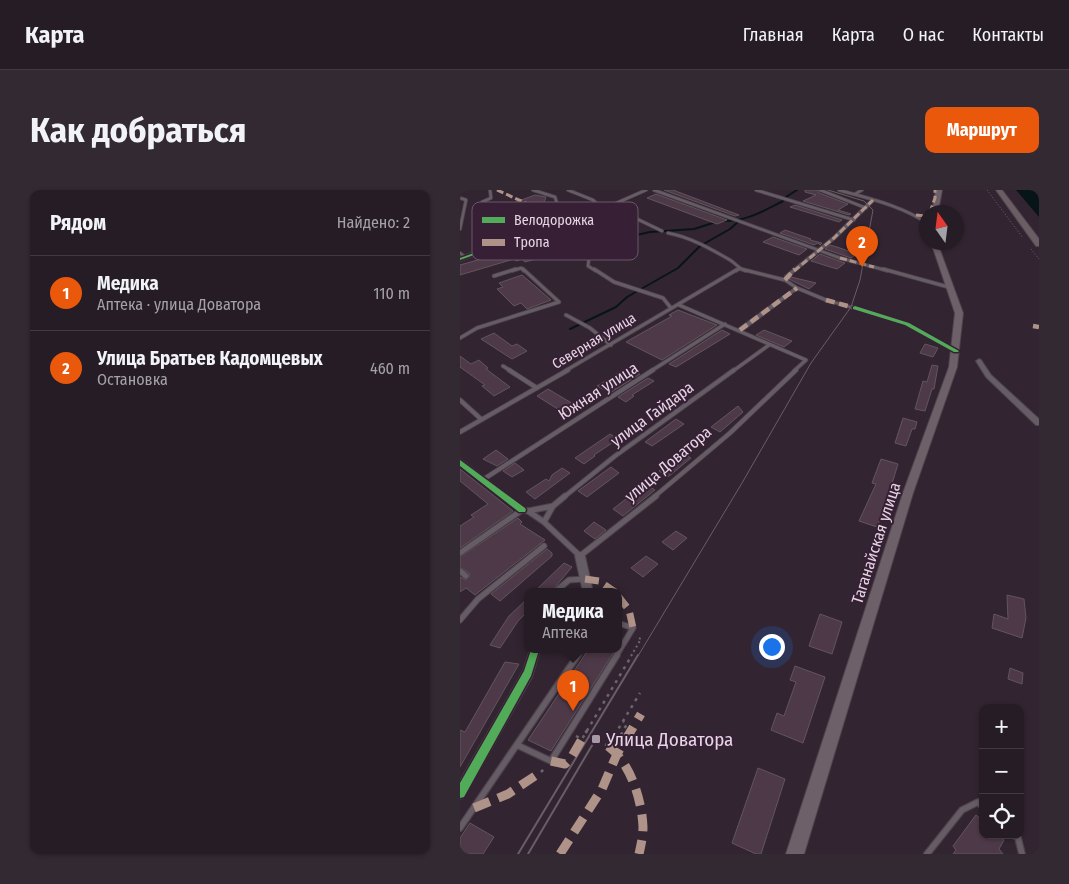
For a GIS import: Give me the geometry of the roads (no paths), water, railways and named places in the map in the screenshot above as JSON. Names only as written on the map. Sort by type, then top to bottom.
[{"type":"main road","points":[[936,205],[939,190]]},
{"type":"main road","points":[[999,190],[1039,244]]},
{"type":"main road","name":"Таганайская улица","points":[[795,854],[908,493],[953,367],[959,320],[952,288],[937,250]]},
{"type":"street","points":[[785,280],[786,277],[854,220],[873,200]]},
{"type":"street","points":[[840,258],[874,267]]},
{"type":"street","points":[[740,330],[797,288]]},
{"type":"street","points":[[826,300],[907,324],[956,351]]},
{"type":"street","points":[[979,361],[988,376],[1039,423]]},
{"type":"street","points":[[460,462],[525,510]]},
{"type":"street","points":[[580,556],[587,588]]},
{"type":"street","points":[[460,793],[528,673],[534,653]]},
{"type":"lane","points":[[482,202],[491,198],[490,190]]},
{"type":"lane","points":[[533,190],[555,197],[556,202]]},
{"type":"lane","points":[[568,190],[595,202]]},
{"type":"lane","points":[[625,202],[646,190]]},
{"type":"lane","points":[[654,190],[840,258]]},
{"type":"lane","points":[[756,190],[854,220]]},
{"type":"lane","points":[[820,190],[866,208]]},
{"type":"lane","points":[[839,190],[889,204],[912,213],[919,218]]},
{"type":"lane","points":[[855,194],[862,190]]},
{"type":"lane","points":[[460,198],[466,200],[460,229]]},
{"type":"lane","points":[[638,218],[662,230]]},
{"type":"lane","points":[[668,233],[709,249],[733,262],[739,269],[785,280],[797,288],[826,300]]},
{"type":"lane","points":[[460,253],[463,258]]},
{"type":"lane","points":[[589,260],[588,266],[614,282],[663,298],[671,308]]},
{"type":"lane","points":[[874,267],[952,288]]},
{"type":"lane","points":[[460,338],[477,328],[560,302],[521,268],[494,276]]},
{"type":"lane","name":"Северная улица","points":[[460,432],[739,269]]},
{"type":"lane","points":[[679,305],[740,330],[769,346]]},
{"type":"lane","points":[[566,315],[590,328],[611,345]]},
{"type":"lane","name":"Южная улица","points":[[484,479],[725,324]]},
{"type":"lane","name":"улица Доватора","points":[[580,556],[655,497],[730,433],[806,360],[769,346]]},
{"type":"lane","name":"улица Гайдара","points":[[553,506],[615,456],[769,346]]},
{"type":"lane","points":[[503,366],[537,388]]},
{"type":"lane","points":[[460,400],[481,420]]},
{"type":"lane","points":[[460,553],[525,510],[553,506]]},
{"type":"lane","points":[[544,522],[553,506]]},
{"type":"lane","points":[[525,510],[544,522],[580,556]]},
{"type":"lane","points":[[460,620],[478,599],[544,546]]},
{"type":"lane","points":[[460,571],[466,576]]},
{"type":"lane","points":[[560,588],[569,580],[585,579]]},
{"type":"lane","points":[[622,624],[633,628],[622,646]]},
{"type":"lane","points":[[460,828],[579,653]]},
{"type":"lane","points":[[517,745],[551,761],[618,653]]},
{"type":"lane","points":[[927,854],[962,810],[979,803]]},
{"type":"lane","points":[[1018,839],[1022,854]]},
{"type":"waterway","points":[[722,221],[731,221],[754,215],[783,201],[783,199],[797,190]]},
{"type":"waterway","points":[[570,329],[616,307],[627,297],[678,268],[700,246],[730,229],[739,221]]},
{"type":"waterway","points":[[638,235],[694,229],[716,222]]},
{"type":"tram line","points":[[638,656],[742,483],[811,363],[851,307],[860,280],[873,210],[864,201],[828,190]]},
{"type":"tram line","points":[[518,854],[638,655]]},
{"type":"tram line","points":[[528,854],[594,742]]},
{"type":"place","name":"Улица Братьев Кадомцевых","points":[[862,267]]},
{"type":"place","name":"Медика","points":[[573,711]]},
{"type":"place","name":"Улица Доватора","points":[[596,739]]}]
